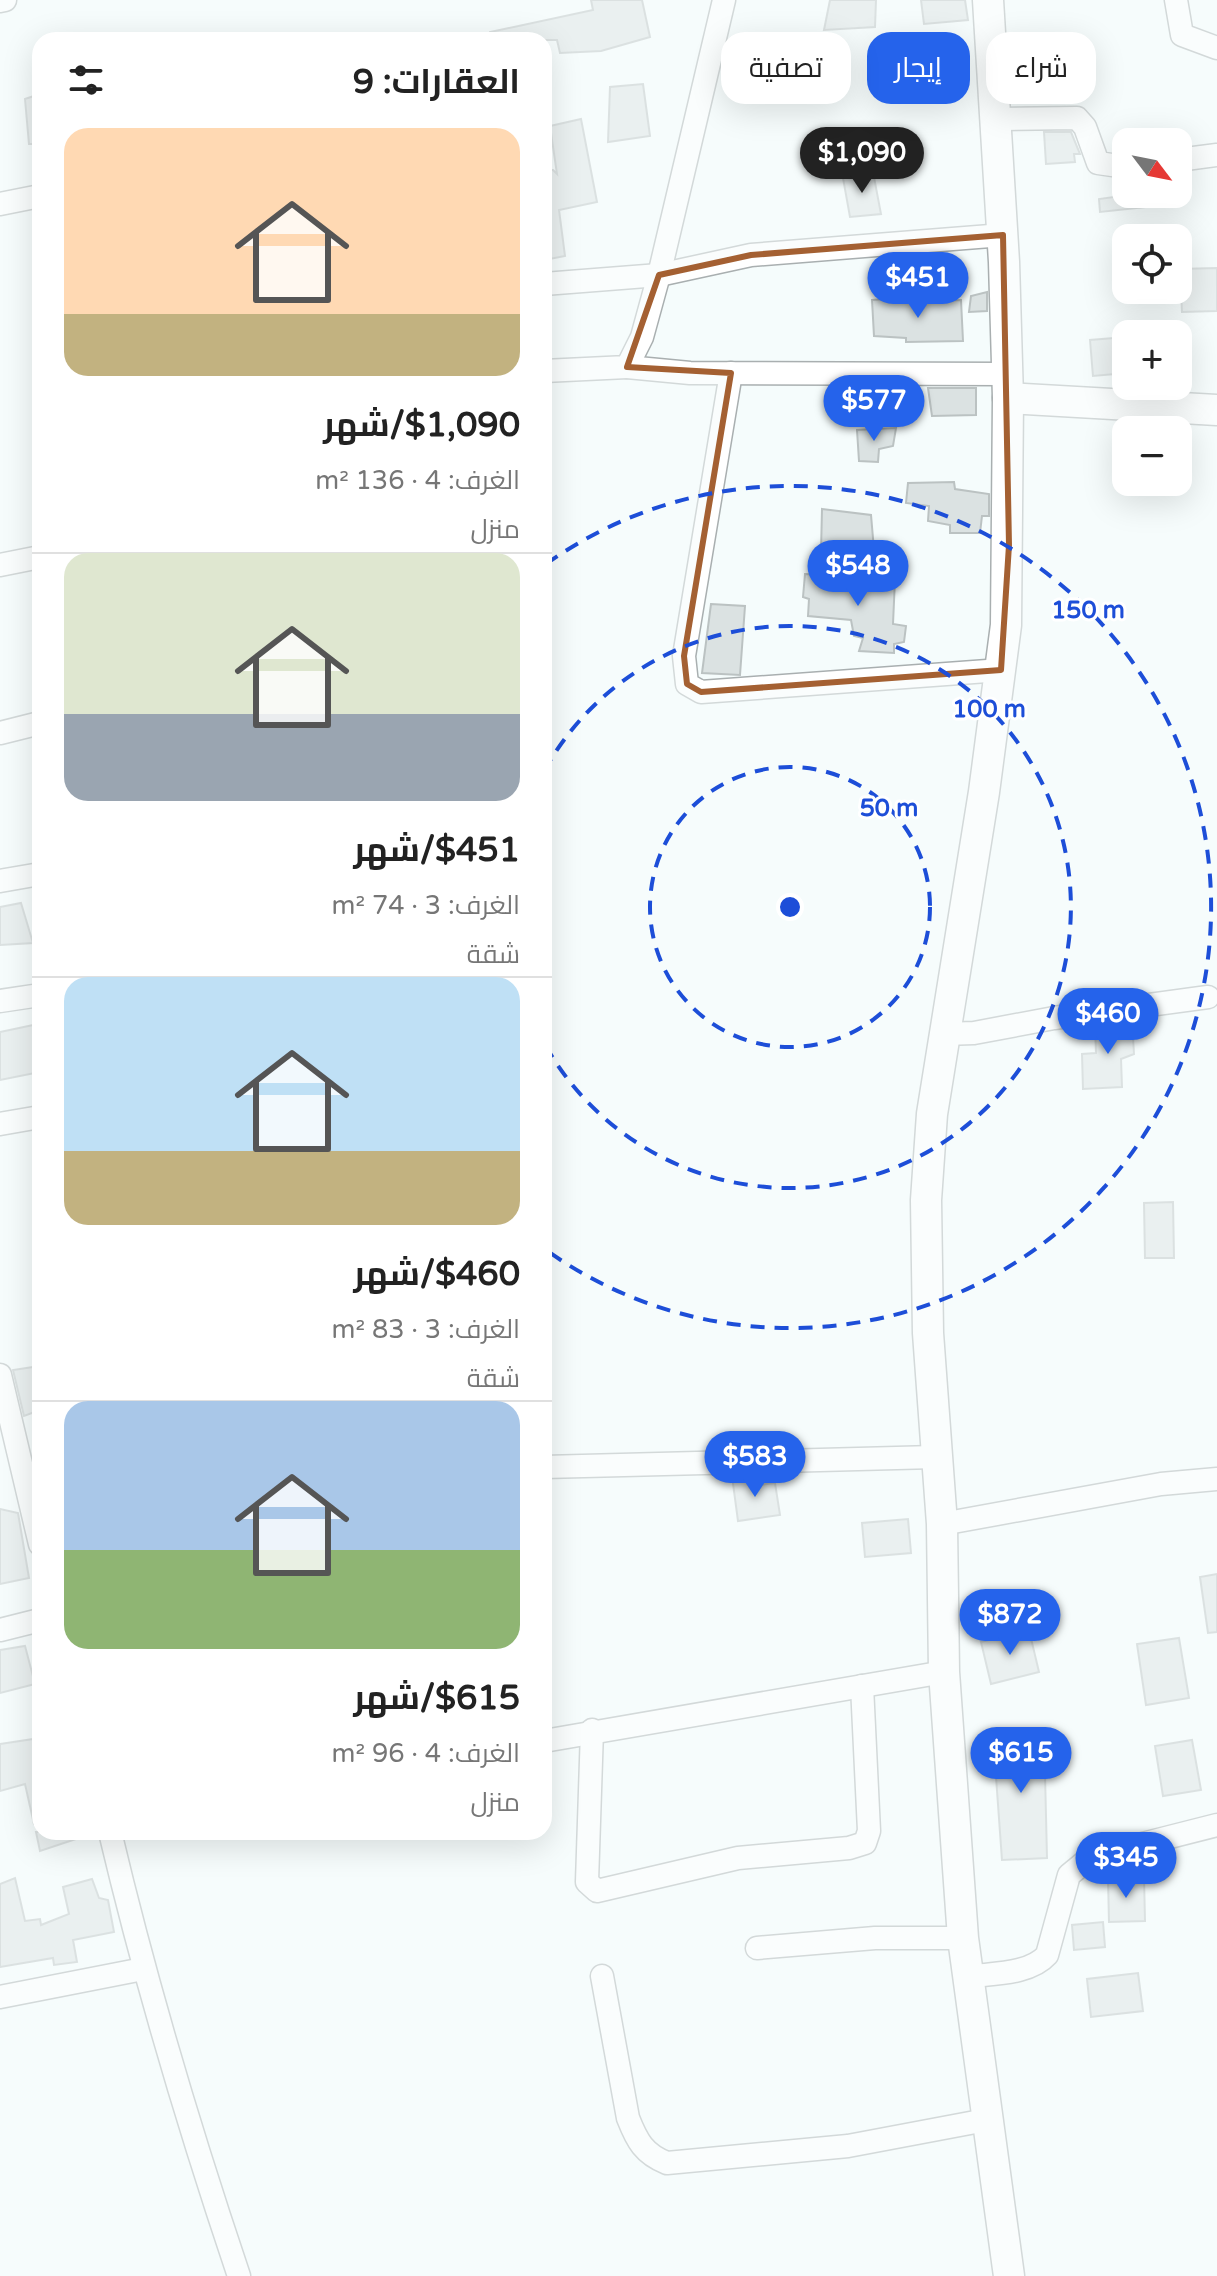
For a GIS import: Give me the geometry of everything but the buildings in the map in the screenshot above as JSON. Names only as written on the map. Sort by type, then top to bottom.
[{"type":"street","points":[[627,367],[639,345],[659,275],[724,0]]},
{"type":"street","points":[[988,0],[1003,235],[1009,545],[1001,670],[944,1034],[926,1200],[928,1333],[942,1524],[944,1672],[966,1977],[1009,2276]]},
{"type":"street","points":[[1176,0],[1182,35],[1217,48]]},
{"type":"street","points":[[997,119],[1077,118],[1085,127],[1098,163],[1112,165]]},
{"type":"street","points":[[1192,158],[1217,155]]},
{"type":"street","points":[[0,204],[32,198]]},
{"type":"street","points":[[552,283],[659,275],[751,255],[1003,235]]},
{"type":"street","points":[[552,371],[627,367],[1008,386],[1217,410]]},
{"type":"street","points":[[731,373],[684,656],[687,684],[701,692],[1001,670]]},
{"type":"street","points":[[0,565],[32,559]]},
{"type":"street","points":[[0,733],[32,725]]},
{"type":"street","points":[[0,881],[32,875]]},
{"type":"street","points":[[0,1001],[32,996]]},
{"type":"street","points":[[944,1034],[974,1033],[1054,1018],[1208,997]]},
{"type":"street","points":[[0,1124],[32,1118]]},
{"type":"street","points":[[0,1375],[32,1510]]},
{"type":"street","points":[[552,1467],[935,1457]]},
{"type":"street","points":[[942,1524],[1161,1484],[1217,1479]]},
{"type":"street","points":[[0,1630],[32,1622]]},
{"type":"street","points":[[552,1739],[944,1672]]},
{"type":"street","points":[[592,1730],[587,1882],[597,1891],[738,1858],[849,1848],[865,1843],[869,1831],[862,1686]]},
{"type":"street","points":[[966,1977],[1040,1962],[1047,1955],[1060,1898],[1069,1875],[1091,1857],[1217,1825]]},
{"type":"street","points":[[112,1840],[143,1969],[181,2105],[239,2276]]},
{"type":"street","points":[[757,1948],[875,1938],[963,1938]]},
{"type":"street","points":[[0,1997],[143,1969]]},
{"type":"street","points":[[602,1976],[628,2118],[637,2140],[650,2156],[667,2163],[848,2146],[986,2120]]},
{"type":"highlighted area","points":[[1003,235],[1009,545],[1001,670],[701,692],[687,684],[684,656],[731,373],[627,367],[659,275],[751,255]]}]
